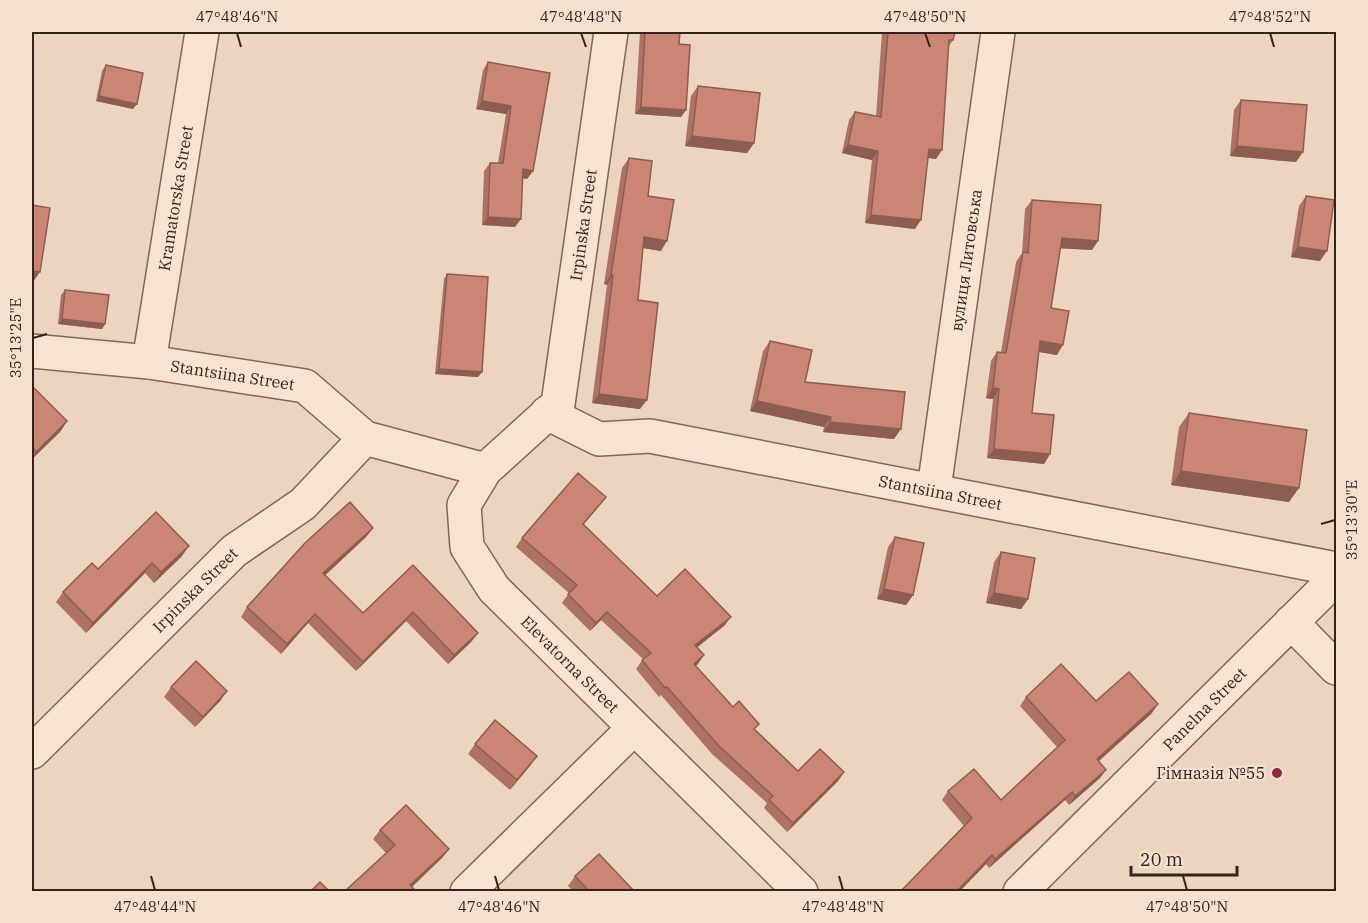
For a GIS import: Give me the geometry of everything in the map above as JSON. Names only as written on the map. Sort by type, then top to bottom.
[{"type":"street","name":"Kramatorska Street","points":[[149,362],[202,32]]},
{"type":"street","name":"Irpinska Street","points":[[547,413],[558,404],[611,32]]},
{"type":"street","name":"вулиця Литовська","points":[[934,489],[999,32]]},
{"type":"street","name":"Stantsiina Street","points":[[32,351],[149,362],[305,386],[365,438],[485,470]]},
{"type":"street","name":"Stantsiina Street","points":[[547,413],[599,439],[650,435],[1336,569]]},
{"type":"street","name":"Elevatorna Street","points":[[547,413],[485,470],[464,505],[467,548],[494,589],[801,891]]},
{"type":"street","name":"Irpinska Street","points":[[32,752],[234,551],[303,504],[365,438]]},
{"type":"street","name":"Panelna Street","points":[[1020,891],[1336,578]]},
{"type":"street","points":[[1292,622],[1336,668]]},
{"type":"street","points":[[467,891],[634,728]]},
{"type":"building","points":[[645,32],[680,32],[679,44],[690,45],[686,110],[641,107]]},
{"type":"building","points":[[888,32],[955,32],[953,40],[949,40],[942,150],[929,149],[921,220],[871,215],[878,151],[848,145],[855,112],[881,117]]},
{"type":"building","points":[[488,62],[550,73],[533,171],[523,169],[521,219],[488,217],[490,163],[503,163],[511,106],[482,101]]},
{"type":"building","points":[[106,65],[143,73],[137,104],[99,96]]},
{"type":"building","points":[[698,86],[760,93],[754,143],[692,136]]},
{"type":"building","points":[[1241,100],[1307,105],[1303,152],[1237,146]]},
{"type":"building","points":[[629,158],[652,161],[648,196],[674,200],[667,241],[644,237],[638,300],[658,303],[647,400],[599,394],[613,275],[611,275]]},
{"type":"building","points":[[1306,196],[1334,200],[1327,251],[1298,247]]},
{"type":"building","points":[[1032,200],[1101,205],[1098,241],[1062,238],[1051,308],[1069,311],[1063,345],[1040,341],[1032,413],[1054,415],[1050,454],[994,449],[999,389],[993,388],[997,352],[1006,353],[1023,252],[1028,253]]},
{"type":"building","points":[[32,205],[50,208],[40,272],[32,271]]},
{"type":"building","points":[[447,274],[488,277],[482,372],[439,369]]},
{"type":"building","points":[[65,290],[109,295],[105,324],[62,319]]},
{"type":"building","points":[[770,341],[812,350],[805,382],[905,392],[901,429],[830,422],[831,417],[757,401]]},
{"type":"building","points":[[34,388],[67,421],[36,452],[32,447],[32,390]]},
{"type":"building","points":[[1189,413],[1307,430],[1299,488],[1181,471]]},
{"type":"building","points":[[578,473],[606,497],[583,524],[657,596],[685,569],[731,617],[695,645],[704,655],[694,664],[733,707],[739,701],[759,724],[754,729],[798,771],[820,749],[844,772],[793,823],[769,800],[773,796],[718,745],[667,687],[665,688],[642,660],[651,653],[607,612],[596,623],[568,594],[577,585],[522,538]]},
{"type":"building","points":[[350,502],[373,528],[323,573],[363,613],[413,565],[478,633],[454,655],[413,612],[363,662],[315,614],[287,644],[247,607],[305,543]]},
{"type":"building","points":[[156,512],[189,546],[161,572],[152,563],[93,623],[63,592],[92,563],[98,569]]},
{"type":"building","points":[[895,537],[924,543],[913,595],[884,589]]},
{"type":"building","points":[[1001,552],[1035,558],[1028,599],[994,593]]},
{"type":"building","points":[[196,661],[227,691],[203,717],[171,687]]},
{"type":"building","points":[[1061,664],[1096,701],[1129,672],[1158,704],[1097,759],[1106,770],[1075,796],[1072,792],[995,859],[992,855],[957,891],[901,891],[972,818],[948,791],[974,769],[1001,800],[1065,740],[1026,697]]},
{"type":"building","points":[[495,720],[537,756],[517,780],[475,744]]},
{"type":"building","points":[[406,805],[449,849],[410,885],[414,889],[412,891],[345,891],[395,845],[380,830]]},
{"type":"building","points":[[599,854],[634,891],[589,891],[575,876]]},
{"type":"building","points":[[320,882],[329,891],[311,891]]},
{"type":"place","name":"Гімназія №55","points":[[1277,773]]}]
